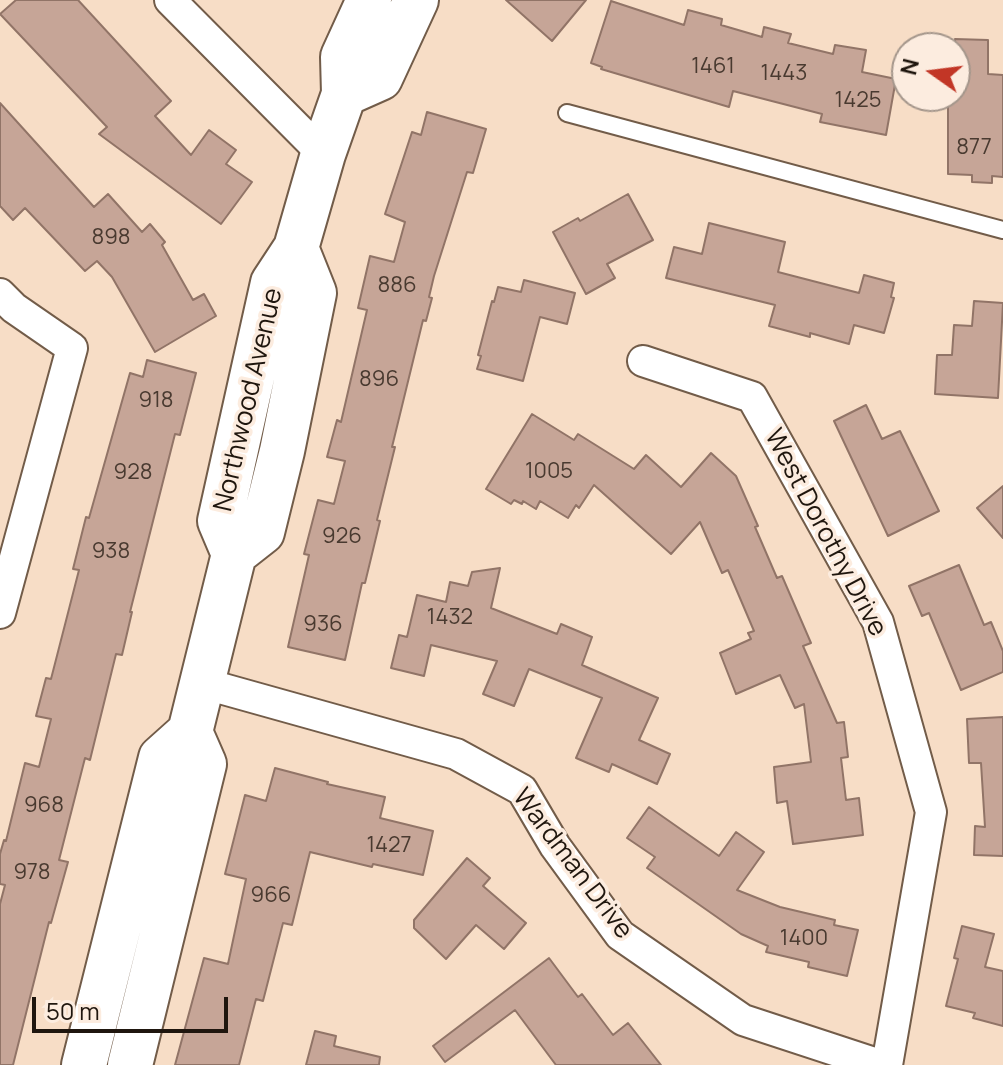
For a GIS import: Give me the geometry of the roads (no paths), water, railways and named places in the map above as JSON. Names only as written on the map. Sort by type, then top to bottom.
[{"type":"street","points":[[170,0],[323,154]]},
{"type":"street","name":"Northwood Avenue","points":[[190,732],[234,554],[220,521],[273,283],[296,248],[344,94],[343,57],[369,0]]},
{"type":"street","points":[[344,94],[380,78],[416,0]]},
{"type":"street","points":[[0,294],[14,308],[72,348],[0,613]]},
{"type":"street","name":"West Dorothy Drive","points":[[643,361],[752,397],[878,622],[931,812],[887,1065]]},
{"type":"street","name":"Wardman Drive","points":[[202,683],[456,754],[522,790],[555,846],[620,935],[743,1020],[880,1065]]},
{"type":"street","points":[[84,1065],[161,758],[190,732],[204,764],[130,1065]]},
{"type":"lane","points":[[567,113],[1003,230]]}]
